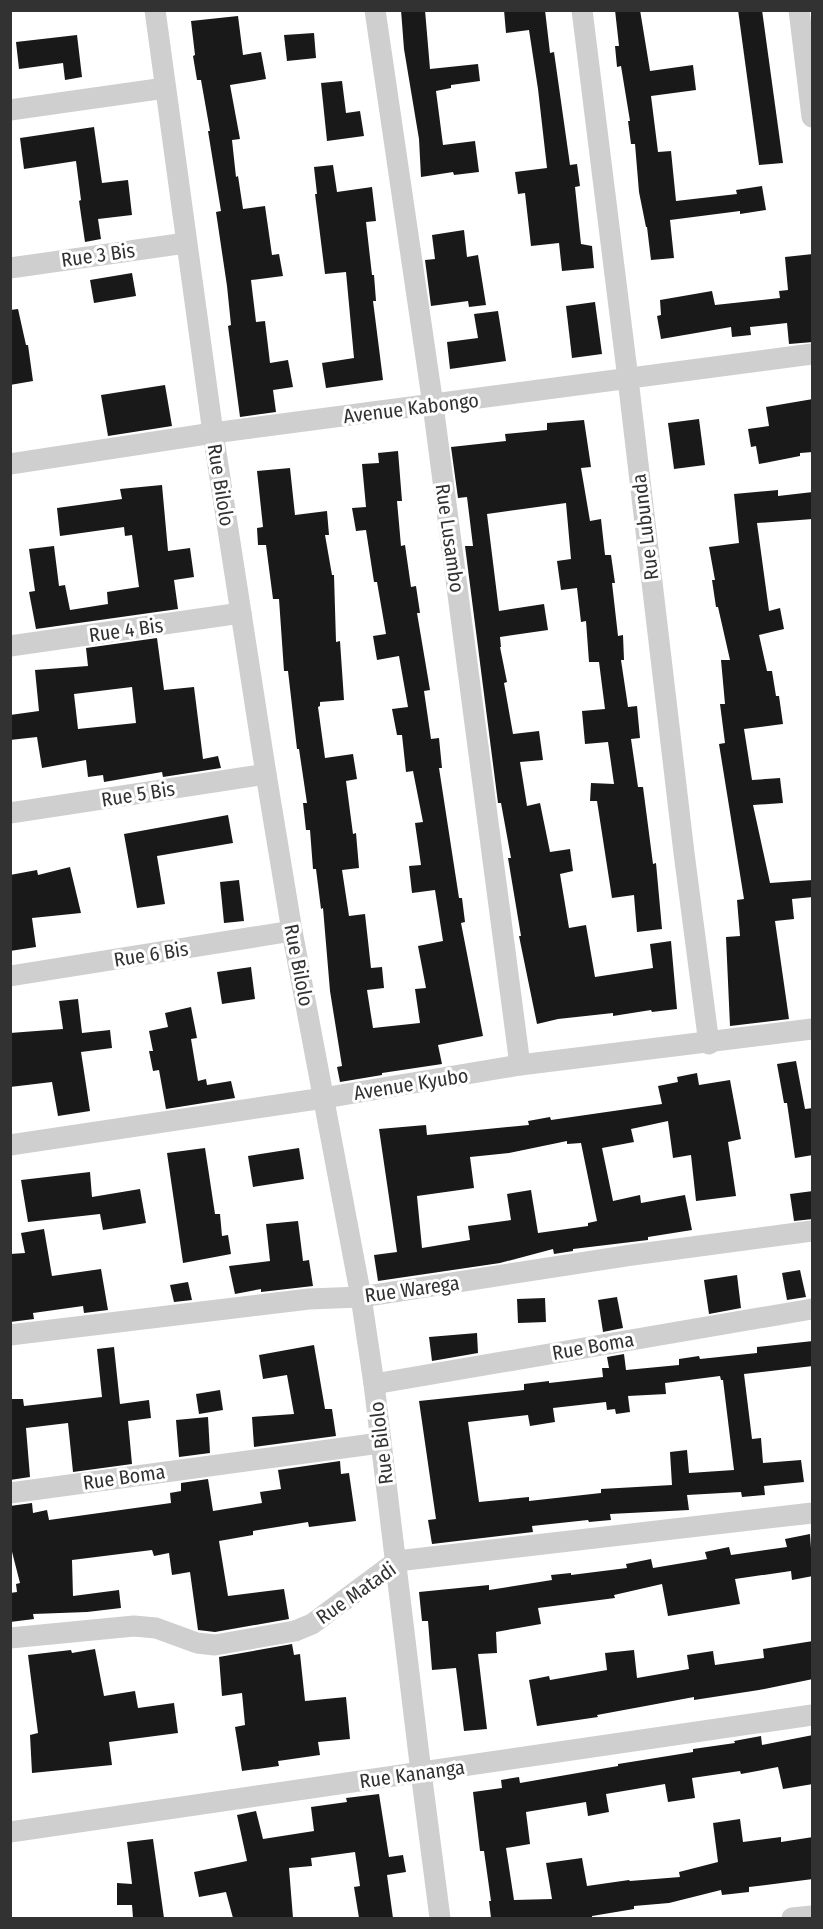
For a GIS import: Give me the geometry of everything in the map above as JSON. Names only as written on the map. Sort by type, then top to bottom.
[{"type":"street","name":"Rue Bilolo","points":[[155,10],[213,433],[266,774],[292,932],[361,1297],[374,1384],[440,1918]]},
{"type":"street","name":"Rue Lusambo","points":[[375,10],[433,405],[520,1065]]},
{"type":"street","name":"Rue Lubunda","points":[[582,10],[709,1044]]},
{"type":"street","points":[[799,10],[813,117]]},
{"type":"street","points":[[10,110],[165,88]]},
{"type":"street","name":"Rue 3 Bis","points":[[10,268],[186,243]]},
{"type":"street","name":"Avenue Kabongo","points":[[10,464],[213,433],[813,354]]},
{"type":"street","name":"Rue 4 Bis","points":[[10,646],[241,613]]},
{"type":"street","name":"Rue 5 Bis","points":[[10,813],[266,774]]},
{"type":"street","name":"Rue 6 Bis","points":[[10,976],[292,932]]},
{"type":"street","name":"Avenue Kyubo","points":[[10,1145],[324,1098],[520,1065],[709,1044],[813,1029]]},
{"type":"street","name":"Rue Warega","points":[[10,1335],[309,1299],[361,1297],[632,1255],[813,1232]]},
{"type":"street","name":"Rue Boma","points":[[374,1384],[813,1309]]},
{"type":"street","name":"Rue Boma","points":[[10,1493],[380,1443]]},
{"type":"street","name":"Rue Matadi","points":[[10,1638],[134,1626],[156,1628],[197,1643],[215,1645],[295,1631],[312,1624],[397,1561],[813,1513]]},
{"type":"street","name":"Rue Kananga","points":[[10,1832],[813,1715]]},
{"type":"street","points":[[792,1918],[813,1916]]},
{"type":"building","points":[[401,10],[425,10],[430,69],[478,64],[480,81],[451,85],[451,88],[436,91],[443,145],[475,141],[479,172],[454,175],[453,172],[421,177],[419,139],[404,49]]},
{"type":"building","points":[[504,10],[545,10],[550,53],[554,52],[570,165],[577,164],[580,186],[575,187],[581,244],[592,246],[594,268],[562,271],[559,243],[531,246],[525,193],[518,194],[515,172],[547,168],[538,89],[529,30],[506,33]]},
{"type":"building","points":[[615,10],[640,10],[650,71],[693,65],[696,90],[651,96],[658,152],[671,151],[676,201],[737,194],[736,190],[762,186],[766,210],[670,220],[674,258],[651,260],[639,192],[635,144],[631,144],[628,121],[630,121],[621,66],[617,67],[615,46],[619,46]]},
{"type":"building","points":[[738,10],[762,10],[783,163],[759,165]]},
{"type":"building","points":[[238,16],[243,55],[261,52],[266,79],[230,85],[240,139],[232,140],[236,177],[238,176],[243,209],[265,206],[272,255],[279,254],[283,276],[251,280],[256,322],[265,321],[270,363],[288,360],[293,387],[273,390],[276,412],[240,417],[228,326],[231,325],[227,286],[216,212],[221,211],[201,80],[197,80],[193,56],[195,55],[191,21]]},
{"type":"building","points":[[314,33],[316,58],[287,61],[284,35]]},
{"type":"building","points":[[77,35],[82,77],[65,80],[63,63],[19,69],[16,42]]},
{"type":"building","points":[[342,81],[346,113],[360,111],[364,136],[327,141],[321,83]]},
{"type":"building","points":[[94,127],[102,183],[128,180],[132,215],[98,219],[101,239],[85,242],[76,161],[24,169],[20,138]]},
{"type":"building","points":[[333,165],[337,192],[372,187],[376,221],[366,222],[372,275],[374,275],[376,301],[373,301],[383,380],[326,388],[322,363],[354,358],[346,272],[325,274],[315,194],[317,194],[314,167]]},
{"type":"building","points":[[464,230],[467,257],[478,255],[486,305],[469,307],[468,301],[431,306],[425,260],[435,259],[432,235]]},
{"type":"building","points":[[813,254],[813,342],[789,344],[787,323],[750,327],[751,335],[732,337],[731,327],[661,339],[657,316],[661,315],[660,300],[712,291],[715,305],[780,298],[779,291],[788,290],[785,257]]},
{"type":"building","points":[[132,273],[136,296],[94,303],[90,280]]},
{"type":"building","points":[[595,302],[602,354],[572,358],[566,306]]},
{"type":"building","points":[[18,309],[26,345],[28,345],[33,381],[10,385],[10,310]]},
{"type":"building","points":[[498,311],[506,361],[450,369],[447,342],[478,338],[474,314]]},
{"type":"building","points":[[165,385],[172,426],[108,436],[101,395]]},
{"type":"building","points":[[813,399],[813,452],[800,453],[800,456],[759,464],[756,446],[751,447],[748,429],[769,426],[766,407]]},
{"type":"building","points":[[699,419],[705,465],[674,469],[668,423]]},
{"type":"building","points":[[584,420],[591,467],[581,468],[590,521],[601,519],[605,555],[611,555],[618,636],[623,635],[624,660],[621,660],[628,707],[637,706],[640,738],[631,739],[638,787],[643,787],[653,864],[656,863],[662,929],[637,932],[634,895],[612,898],[597,801],[590,801],[591,783],[614,784],[608,742],[585,744],[582,711],[605,709],[599,662],[589,662],[586,621],[581,622],[577,588],[561,590],[557,561],[571,559],[566,503],[487,514],[499,611],[544,604],[548,630],[500,637],[507,682],[504,683],[513,734],[539,731],[543,760],[520,762],[527,806],[540,803],[550,852],[570,849],[573,871],[560,874],[569,928],[586,925],[595,977],[653,968],[650,944],[671,941],[677,1009],[652,1012],[651,1010],[613,1016],[613,1013],[558,1019],[537,1024],[519,936],[521,936],[508,858],[511,858],[501,803],[498,803],[465,546],[473,546],[467,497],[458,498],[451,447],[506,441],[505,434],[547,430],[547,423]]},
{"type":"building","points":[[398,451],[402,501],[397,501],[401,546],[405,545],[411,587],[416,586],[420,613],[417,613],[430,690],[424,691],[431,739],[439,738],[442,768],[439,768],[459,898],[462,898],[465,922],[461,923],[483,1036],[438,1045],[442,1064],[340,1082],[337,1067],[342,1066],[330,991],[323,908],[321,909],[316,869],[313,869],[310,830],[306,830],[303,803],[307,803],[299,749],[297,749],[288,671],[284,671],[279,599],[273,599],[266,545],[258,545],[257,528],[263,527],[257,471],[290,468],[295,515],[327,511],[329,535],[325,535],[332,575],[334,575],[336,642],[340,641],[344,700],[320,702],[318,707],[325,758],[353,754],[357,779],[346,781],[353,834],[356,833],[359,868],[342,870],[349,916],[365,914],[371,968],[382,967],[384,988],[367,990],[373,1028],[420,1023],[415,989],[426,988],[418,946],[443,941],[435,890],[412,893],[409,866],[421,865],[415,823],[423,822],[413,771],[406,772],[402,735],[397,735],[392,709],[408,707],[399,656],[377,660],[373,636],[386,634],[377,582],[374,582],[366,530],[356,531],[352,508],[366,507],[362,464],[379,463],[378,453]]},
{"type":"building","points":[[162,485],[168,551],[190,548],[194,577],[174,580],[178,609],[36,629],[29,592],[35,591],[29,549],[54,546],[59,586],[65,585],[70,610],[108,604],[107,592],[139,587],[132,535],[125,536],[124,527],[60,536],[57,508],[122,499],[120,489]]},
{"type":"building","points":[[778,490],[778,496],[813,492],[813,519],[757,523],[769,611],[780,608],[784,629],[759,635],[767,671],[772,671],[776,696],[779,696],[783,724],[744,729],[752,780],[780,778],[783,803],[753,805],[770,883],[813,880],[813,897],[792,899],[794,919],[775,921],[789,1019],[730,1026],[726,937],[740,936],[737,900],[744,899],[719,744],[725,743],[720,704],[725,704],[721,660],[730,660],[718,607],[716,607],[712,580],[715,580],[709,547],[739,543],[734,494]]},
{"type":"building","points":[[157,638],[164,690],[194,687],[203,759],[218,756],[221,768],[163,777],[162,772],[104,782],[103,775],[88,777],[86,760],[42,768],[37,737],[10,740],[10,715],[39,711],[35,670],[88,666],[86,648]],"holes":[[[132,687],[136,723],[78,729],[74,694]]]},
{"type":"building","points":[[228,815],[233,843],[157,856],[165,904],[137,908],[124,834]]},
{"type":"building","points":[[70,867],[81,913],[32,918],[36,947],[10,951],[10,875],[37,870],[38,875]]},
{"type":"building","points":[[239,880],[244,921],[224,923],[220,882]]},
{"type":"building","points":[[251,967],[255,999],[222,1004],[217,972]]},
{"type":"building","points":[[78,999],[82,1033],[110,1030],[112,1048],[81,1052],[90,1111],[58,1116],[52,1082],[10,1087],[10,1033],[63,1029],[59,1001]]},
{"type":"building","points":[[191,1007],[197,1038],[191,1039],[198,1081],[206,1079],[207,1085],[231,1081],[235,1098],[166,1109],[159,1070],[153,1071],[149,1051],[153,1051],[149,1031],[168,1027],[165,1013]]},
{"type":"building","points":[[796,1061],[805,1109],[813,1108],[813,1155],[795,1158],[787,1103],[784,1103],[777,1064]]},
{"type":"building","points":[[697,1073],[699,1085],[730,1080],[741,1139],[728,1142],[736,1196],[696,1201],[691,1155],[673,1158],[668,1121],[631,1129],[634,1142],[602,1148],[613,1201],[640,1195],[641,1203],[685,1195],[692,1230],[648,1237],[648,1240],[573,1249],[573,1251],[554,1254],[553,1249],[500,1263],[378,1281],[374,1255],[397,1252],[379,1129],[426,1125],[427,1135],[529,1125],[528,1121],[550,1117],[551,1120],[662,1104],[658,1086],[678,1082],[677,1077]],"holes":[[[567,1141],[567,1144],[581,1143],[597,1221],[588,1223],[588,1226],[538,1233],[531,1190],[507,1194],[511,1220],[468,1226],[470,1240],[422,1248],[417,1196],[474,1188],[470,1157],[509,1153]]]},
{"type":"building","points":[[205,1148],[215,1214],[220,1214],[222,1236],[228,1235],[231,1254],[183,1263],[167,1153]]},
{"type":"building","points":[[299,1148],[304,1179],[253,1187],[248,1156]]},
{"type":"building","points":[[90,1172],[92,1197],[140,1189],[146,1223],[103,1230],[100,1214],[28,1222],[21,1180]]},
{"type":"building","points":[[813,1191],[813,1219],[794,1221],[790,1194]]},
{"type":"building","points":[[298,1221],[303,1261],[309,1260],[313,1286],[261,1292],[261,1289],[235,1294],[229,1266],[270,1261],[266,1224]]},
{"type":"building","points":[[44,1229],[52,1276],[101,1269],[108,1310],[84,1313],[83,1306],[33,1313],[34,1319],[10,1322],[10,1254],[25,1253],[21,1233]]},
{"type":"building","points":[[800,1270],[806,1297],[787,1300],[782,1273]]},
{"type":"building","points":[[737,1275],[741,1308],[709,1314],[704,1280]]},
{"type":"building","points":[[188,1282],[192,1300],[174,1302],[170,1285]]},
{"type":"building","points":[[617,1297],[623,1328],[603,1332],[598,1300]]},
{"type":"building","points":[[545,1298],[546,1322],[518,1323],[517,1299]]},
{"type":"building","points":[[477,1333],[478,1353],[432,1361],[429,1337]]},
{"type":"building","points":[[813,1341],[813,1366],[744,1374],[752,1439],[761,1438],[763,1463],[801,1460],[804,1482],[764,1486],[765,1495],[742,1497],[741,1492],[687,1495],[689,1510],[610,1514],[611,1520],[532,1526],[533,1532],[432,1544],[428,1520],[436,1519],[419,1401],[524,1390],[524,1384],[603,1377],[602,1368],[609,1368],[607,1357],[624,1354],[626,1370],[679,1365],[679,1359],[699,1356],[700,1359],[757,1353],[757,1347]],"holes":[[[720,1376],[723,1380],[734,1470],[689,1473],[687,1450],[670,1452],[672,1485],[601,1489],[601,1493],[529,1501],[529,1497],[479,1502],[468,1422],[528,1415],[530,1426],[555,1422],[553,1408],[606,1402],[607,1410],[615,1409],[616,1414],[630,1412],[628,1396],[666,1394],[665,1383]]]},
{"type":"building","points":[[314,1345],[325,1409],[332,1409],[336,1436],[254,1447],[252,1417],[294,1414],[287,1375],[263,1379],[259,1355]]},
{"type":"building","points":[[114,1347],[120,1404],[149,1400],[151,1418],[128,1421],[132,1464],[73,1472],[68,1423],[26,1428],[30,1477],[10,1480],[10,1399],[23,1399],[24,1406],[102,1397],[97,1349]]},
{"type":"building","points":[[220,1390],[223,1410],[199,1414],[196,1394]]},
{"type":"building","points":[[208,1417],[210,1453],[179,1457],[176,1420]]},
{"type":"building","points":[[340,1461],[341,1474],[349,1473],[356,1521],[309,1527],[308,1522],[253,1531],[253,1535],[219,1541],[228,1596],[284,1589],[289,1619],[215,1632],[198,1630],[190,1572],[172,1575],[169,1553],[154,1556],[152,1550],[72,1560],[73,1596],[119,1590],[121,1608],[33,1614],[34,1619],[10,1622],[10,1593],[17,1592],[16,1584],[20,1583],[10,1544],[10,1506],[32,1503],[33,1513],[47,1510],[49,1520],[171,1503],[170,1493],[181,1491],[181,1483],[208,1479],[213,1511],[262,1503],[260,1492],[281,1489],[278,1470]]},
{"type":"building","points":[[810,1534],[813,1576],[792,1580],[791,1571],[735,1579],[740,1604],[668,1616],[662,1584],[614,1595],[615,1598],[538,1608],[541,1624],[496,1632],[497,1653],[478,1654],[487,1729],[464,1731],[456,1668],[432,1670],[428,1621],[422,1621],[419,1592],[489,1585],[489,1590],[552,1580],[551,1575],[571,1573],[571,1575],[627,1568],[626,1564],[651,1559],[653,1568],[707,1559],[705,1552],[729,1547],[731,1555],[787,1547],[785,1539]]},
{"type":"building","points":[[813,1641],[813,1679],[694,1700],[694,1697],[597,1715],[598,1717],[537,1726],[529,1680],[549,1676],[550,1680],[607,1670],[605,1653],[634,1650],[637,1678],[689,1669],[687,1655],[713,1651],[715,1665],[764,1658],[763,1649]]},
{"type":"building","points":[[292,1644],[294,1655],[300,1654],[305,1701],[346,1697],[350,1739],[318,1742],[320,1755],[278,1761],[279,1766],[242,1771],[235,1727],[245,1725],[242,1693],[222,1696],[219,1657]]},
{"type":"building","points":[[95,1649],[104,1696],[135,1691],[138,1708],[174,1703],[178,1733],[109,1742],[112,1765],[32,1773],[30,1735],[38,1733],[28,1655],[71,1650],[72,1653]]},
{"type":"building","points":[[813,1735],[813,1784],[783,1789],[778,1767],[741,1774],[740,1771],[692,1778],[695,1798],[668,1802],[665,1784],[606,1794],[609,1812],[588,1816],[586,1802],[526,1812],[530,1844],[506,1848],[514,1900],[552,1899],[546,1863],[582,1858],[587,1886],[629,1880],[680,1877],[679,1872],[718,1862],[713,1823],[740,1819],[743,1842],[781,1837],[781,1842],[813,1837],[813,1879],[749,1887],[749,1892],[722,1895],[721,1890],[669,1903],[634,1906],[634,1909],[592,1916],[592,1918],[491,1918],[484,1851],[480,1851],[473,1792],[502,1788],[501,1780],[519,1777],[520,1783],[693,1752],[693,1749],[735,1743],[734,1741],[761,1736],[762,1745]]},
{"type":"building","points":[[379,1794],[389,1857],[403,1855],[406,1872],[387,1875],[393,1918],[359,1918],[354,1887],[360,1886],[355,1852],[311,1858],[312,1866],[289,1868],[293,1918],[233,1918],[226,1892],[199,1897],[194,1872],[247,1861],[237,1815],[256,1811],[263,1839],[314,1831],[311,1807],[347,1802],[346,1798]]},
{"type":"building","points":[[153,1839],[164,1918],[133,1918],[132,1905],[117,1905],[117,1883],[132,1884],[127,1842]]}]
